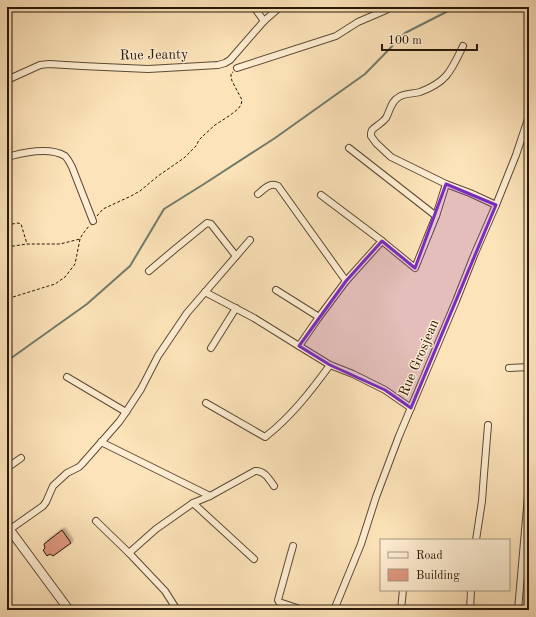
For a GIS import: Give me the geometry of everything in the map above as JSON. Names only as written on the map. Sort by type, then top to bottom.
[{"type":"street","points":[[254,7],[264,21]]},
{"type":"street","name":"Rue Jeanty","points":[[7,80],[40,65],[49,64],[148,69],[218,65],[230,60],[264,21],[280,7]]},
{"type":"street","points":[[237,68],[336,36],[358,22],[390,7]]},
{"type":"street","points":[[463,46],[452,68],[444,79],[420,92],[397,98],[385,119],[372,130],[371,136],[376,143],[391,157],[446,184],[496,205]]},
{"type":"street","name":"Rue Grosjean","points":[[334,610],[362,544],[384,476],[399,436],[496,205],[516,155],[529,116]]},
{"type":"street","points":[[349,148],[436,216]]},
{"type":"street","points":[[7,154],[10,156],[34,151],[56,153],[68,159],[93,221]]},
{"type":"street","points":[[321,195],[415,268],[436,216],[446,184]]},
{"type":"street","points":[[258,194],[269,186],[278,186],[346,281]]},
{"type":"street","points":[[149,271],[207,223],[211,224],[236,256]]},
{"type":"street","points":[[69,610],[8,528],[43,506],[53,486],[68,473],[79,467],[119,422],[141,389],[158,356],[187,313],[250,240]]},
{"type":"street","points":[[299,346],[346,281],[382,241]]},
{"type":"street","points":[[276,290],[319,317]]},
{"type":"street","points":[[205,292],[254,318],[330,365],[354,374],[385,390],[411,408]]},
{"type":"street","points":[[211,348],[236,308]]},
{"type":"street","points":[[206,403],[265,437],[297,408],[330,365]]},
{"type":"street","points":[[509,368],[529,367]]},
{"type":"street","points":[[67,377],[126,412]]},
{"type":"street","points":[[476,539],[482,501],[488,425]]},
{"type":"street","points":[[101,442],[210,496]]},
{"type":"street","points":[[7,468],[21,458]]},
{"type":"street","points":[[129,553],[156,529],[193,503],[210,496],[255,471],[264,474],[274,486]]},
{"type":"street","points":[[518,610],[529,485]]},
{"type":"street","points":[[193,503],[254,559]]},
{"type":"street","points":[[96,521],[165,591],[177,610]]},
{"type":"street","points":[[293,546],[278,600],[284,604],[303,610]]},
{"type":"street","points":[[401,610],[403,591]]},
{"type":"street","points":[[470,610],[471,591]]},
{"type":"path","points":[[7,305],[13,297],[55,284],[65,277],[75,264],[82,235],[103,209],[140,191],[158,176],[184,158],[196,146],[199,140],[215,125],[238,109],[242,100],[231,78],[231,73],[237,68]]},
{"type":"path","points":[[7,225],[18,223],[21,224],[27,244]]},
{"type":"path","points":[[7,247],[27,244],[60,244],[80,239]]},
{"type":"highlighted area","points":[[446,184],[496,205],[411,408],[385,390],[330,365],[299,346],[346,281],[382,241],[415,268]]},
{"type":"building","points":[[62,530],[71,543],[53,556],[50,554],[47,556],[43,550],[45,548],[44,544]]},
{"type":"waterway","points":[[7,361],[87,304],[130,266],[164,209],[275,138],[365,74],[405,33],[456,7]]}]
